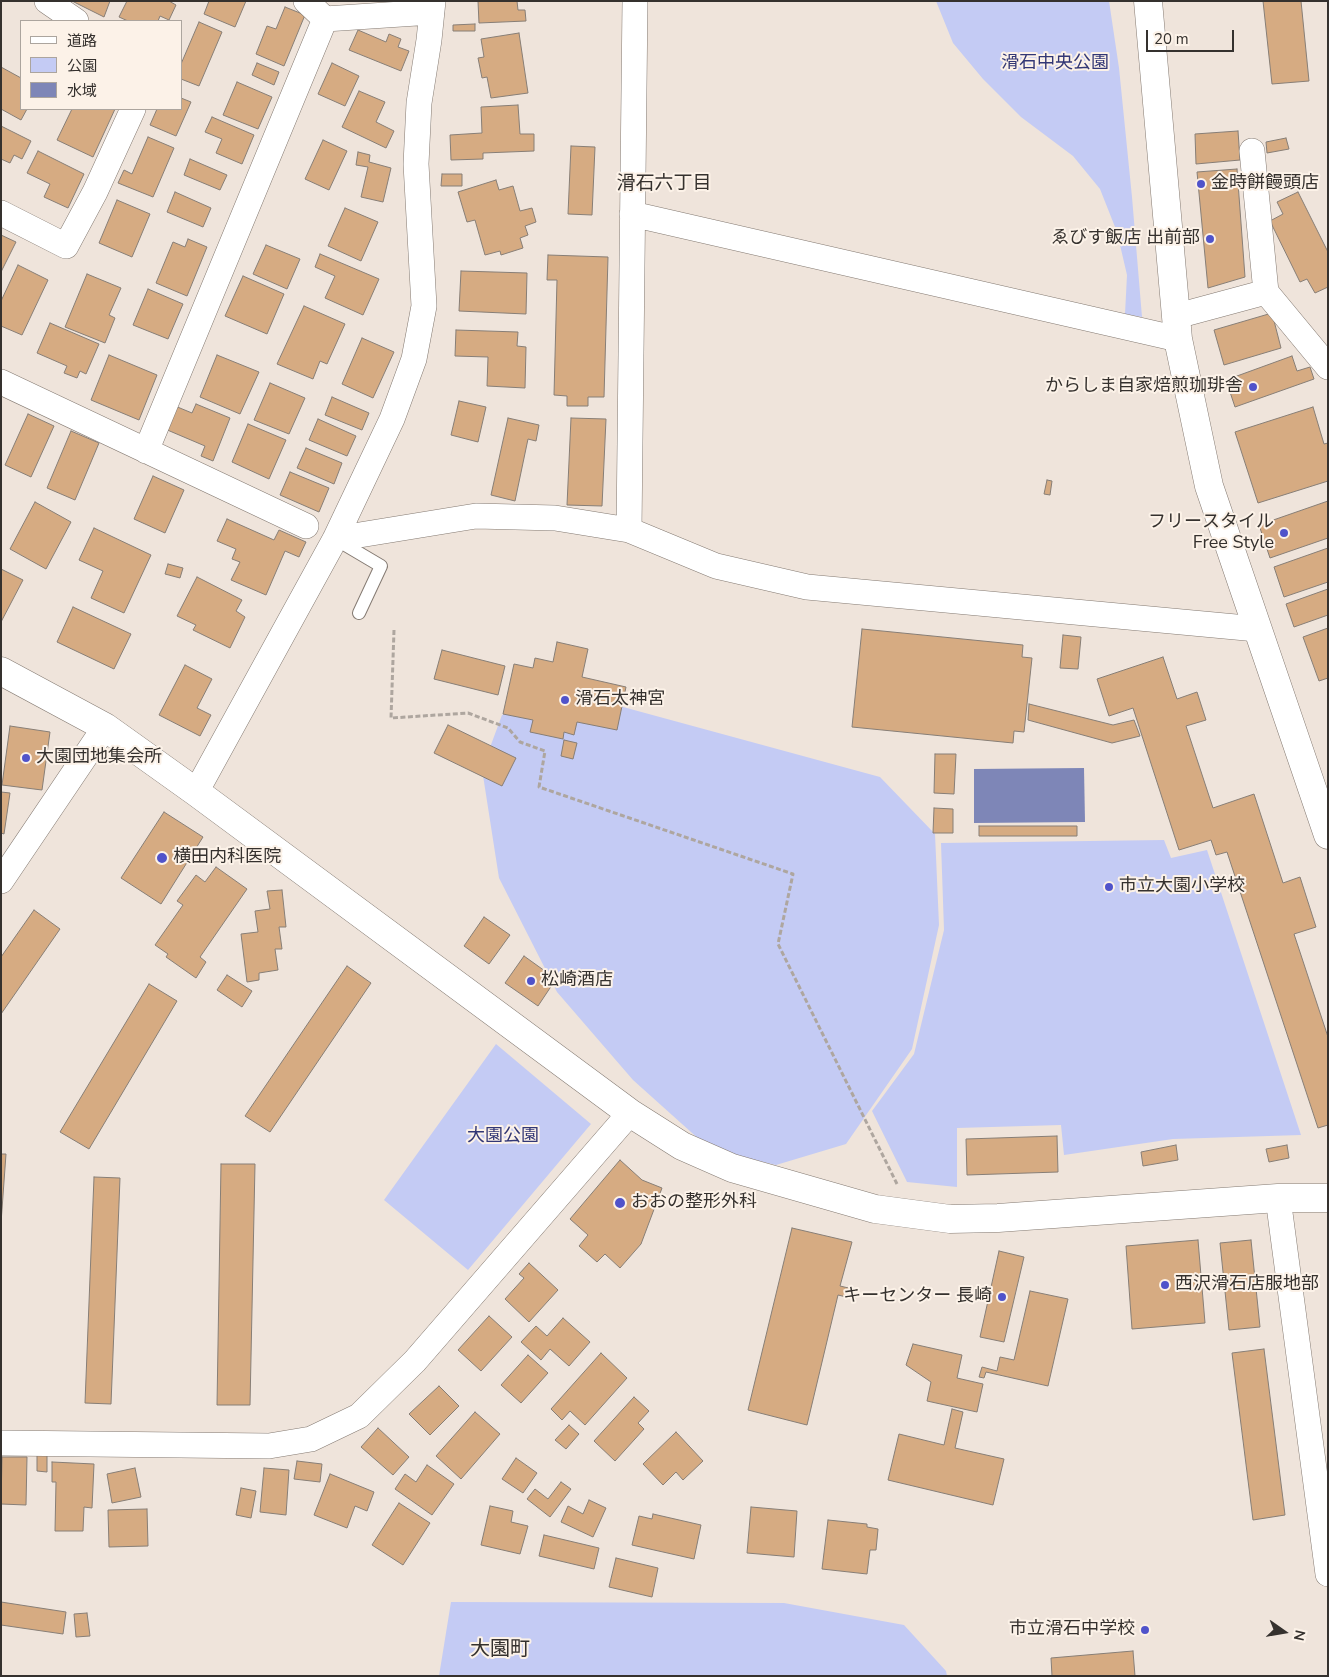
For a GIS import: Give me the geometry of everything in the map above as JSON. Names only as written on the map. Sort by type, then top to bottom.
[{"type":"street","points":[[47,1],[75,20]]},
{"type":"street","points":[[196,792],[335,539],[392,419],[414,359],[424,306],[416,164],[419,103],[432,7],[325,19],[306,1]]},
{"type":"street","points":[[629,530],[635,1]]},
{"type":"street","points":[[1148,1],[1177,328],[1210,486],[1328,835]]},
{"type":"street","points":[[146,451],[325,19]]},
{"type":"street","points":[[1,213],[66,246],[95,192],[133,110]]},
{"type":"street","points":[[1252,151],[1266,292],[1328,367]]},
{"type":"street","points":[[632,214],[1177,328],[1266,292]]},
{"type":"street","points":[[1,382],[306,526]]},
{"type":"street","points":[[335,539],[476,516],[556,518],[629,530],[716,566],[807,587],[1257,629]]},
{"type":"street","points":[[1,671],[105,727],[196,792],[630,1114],[682,1146],[732,1168],[875,1209],[950,1219],[998,1218],[1278,1198],[1328,1198]]},
{"type":"street","points":[[1,881],[105,727]]},
{"type":"street","points":[[1,1443],[269,1446],[311,1440],[359,1416],[415,1361],[630,1114]]},
{"type":"street","points":[[1278,1198],[1328,1574]]},
{"type":"lane","points":[[335,539],[381,566],[360,613]]},
{"type":"path","points":[[394,630],[391,718],[468,713],[508,728],[520,742],[546,751],[539,787],[793,874],[778,944],[911,1214]]},
{"type":"green space","name":"滑石中央公園","points":[[936,1],[1109,1],[1119,68],[1142,317],[1125,314],[1127,275],[1117,232],[1100,189],[1073,156],[1021,117],[983,79],[953,43]]},
{"type":"green space","points":[[557,689],[880,777],[935,834],[939,925],[912,1049],[846,1144],[776,1165],[711,1150],[633,1080],[557,992],[499,878],[482,769],[502,715]]},
{"type":"green space","points":[[1164,840],[1171,858],[1207,850],[1301,1135],[1173,1139],[1064,1155],[1061,1125],[957,1128],[957,1187],[907,1182],[872,1111],[914,1054],[944,930],[941,843]]},
{"type":"green space","name":"大園公園","points":[[496,1044],[591,1124],[468,1270],[384,1200]]},
{"type":"green space","points":[[451,1602],[784,1603],[904,1625],[946,1671],[947,1676],[439,1676]]},
{"type":"water","points":[[1084,768],[1085,822],[974,823],[974,769]]},
{"type":"building","points":[[72,1],[110,1],[104,17]]},
{"type":"building","points":[[127,1],[169,1],[176,5],[169,20],[160,16],[158,20],[126,20],[119,17]]},
{"type":"building","points":[[209,1],[246,1],[235,27],[204,14]]},
{"type":"building","points":[[478,1],[517,1],[518,10],[525,10],[526,21],[479,23]]},
{"type":"building","points":[[1263,1],[1301,1],[1309,81],[1272,84]]},
{"type":"building","points":[[285,7],[305,15],[284,66],[256,54],[267,26],[276,29]]},
{"type":"building","points":[[199,22],[222,32],[199,86],[182,79],[182,62]]},
{"type":"building","points":[[475,24],[475,31],[453,31],[453,25]]},
{"type":"building","points":[[358,30],[386,42],[389,34],[401,39],[398,47],[409,51],[401,71],[349,50]]},
{"type":"building","points":[[519,33],[528,93],[491,98],[487,77],[482,78],[478,58],[484,57],[481,39]]},
{"type":"building","points":[[257,63],[279,72],[274,85],[252,75]]},
{"type":"building","points":[[332,63],[359,76],[345,106],[318,94]]},
{"type":"building","points":[[1,67],[20,77],[20,110],[26,110],[21,120],[1,109]]},
{"type":"building","points":[[237,82],[272,97],[258,129],[223,115]]},
{"type":"building","points":[[359,91],[385,102],[376,122],[394,131],[386,148],[342,127]]},
{"type":"building","points":[[182,98],[191,102],[176,136],[150,125],[157,110],[182,110]]},
{"type":"building","points":[[518,105],[520,134],[534,134],[534,151],[483,153],[483,159],[451,160],[450,135],[482,133],[481,107]]},
{"type":"building","points":[[72,110],[115,110],[93,157],[57,140]]},
{"type":"building","points":[[212,117],[254,135],[242,164],[216,153],[222,139],[205,132]]},
{"type":"building","points":[[1,126],[31,141],[22,159],[14,155],[10,163],[1,159]]},
{"type":"building","points":[[1238,131],[1240,160],[1196,164],[1195,134]]},
{"type":"building","points":[[148,137],[174,148],[153,197],[118,183],[124,170],[132,174]]},
{"type":"building","points":[[1286,138],[1289,149],[1267,153],[1266,142]]},
{"type":"building","points":[[323,140],[347,151],[329,190],[305,179]]},
{"type":"building","points":[[571,146],[595,147],[592,215],[568,214]]},
{"type":"building","points":[[38,151],[84,174],[68,208],[44,197],[50,184],[27,173]]},
{"type":"building","points":[[358,152],[370,155],[369,162],[391,168],[383,202],[361,197],[368,167],[356,165]]},
{"type":"building","points":[[190,159],[227,175],[220,190],[184,175]]},
{"type":"building","points":[[1237,169],[1245,277],[1208,288],[1197,172]]},
{"type":"building","points":[[442,174],[462,174],[462,186],[441,186]]},
{"type":"building","points":[[496,180],[499,190],[513,186],[520,211],[532,208],[536,222],[525,226],[528,235],[520,238],[523,248],[501,255],[500,251],[485,255],[475,220],[467,222],[458,192]]},
{"type":"building","points":[[175,192],[211,208],[203,227],[167,212]]},
{"type":"building","points":[[1298,192],[1328,252],[1328,287],[1315,293],[1307,279],[1300,282],[1270,221],[1283,214],[1277,202]]},
{"type":"building","points":[[117,200],[150,214],[132,257],[99,243]]},
{"type":"building","points":[[345,208],[378,222],[361,261],[328,246]]},
{"type":"building","points":[[1,235],[16,242],[1,272]]},
{"type":"building","points":[[188,239],[207,247],[187,296],[156,283],[173,242],[185,247]]},
{"type":"building","points":[[266,245],[300,259],[287,289],[253,274]]},
{"type":"building","points":[[320,254],[379,279],[363,315],[325,298],[335,276],[315,267]]},
{"type":"building","points":[[548,255],[608,257],[604,397],[588,397],[588,406],[567,406],[567,396],[554,395],[557,280],[547,280]]},
{"type":"building","points":[[18,265],[48,280],[22,335],[1,326],[1,301]]},
{"type":"building","points":[[461,271],[527,273],[526,314],[459,311]]},
{"type":"building","points":[[87,274],[121,288],[109,315],[115,318],[105,343],[65,327]]},
{"type":"building","points":[[243,276],[284,294],[267,334],[225,316]]},
{"type":"building","points":[[148,289],[183,304],[168,339],[133,325]]},
{"type":"building","points":[[304,306],[345,324],[327,364],[320,361],[313,379],[277,364]]},
{"type":"building","points":[[1272,313],[1281,348],[1224,365],[1214,330]]},
{"type":"building","points":[[50,323],[99,344],[86,374],[80,371],[77,378],[64,373],[67,366],[37,353]]},
{"type":"building","points":[[456,330],[518,332],[517,346],[526,347],[525,388],[487,386],[488,357],[455,356]]},
{"type":"building","points":[[362,338],[394,352],[373,398],[342,384]]},
{"type":"building","points":[[109,355],[157,375],[139,420],[91,400]]},
{"type":"building","points":[[217,355],[259,372],[240,414],[200,397]]},
{"type":"building","points":[[1292,356],[1297,371],[1310,367],[1314,379],[1235,407],[1226,380]]},
{"type":"building","points":[[270,383],[305,398],[289,434],[254,420]]},
{"type":"building","points":[[332,397],[369,413],[362,430],[325,415]]},
{"type":"building","points":[[459,401],[486,407],[478,442],[451,435]]},
{"type":"building","points":[[196,404],[230,418],[213,461],[201,456],[205,446],[165,429],[175,406],[192,413]]},
{"type":"building","points":[[1313,407],[1324,444],[1328,443],[1328,481],[1258,503],[1235,432]]},
{"type":"building","points":[[28,414],[54,426],[31,477],[5,465]]},
{"type":"building","points":[[508,418],[539,425],[536,441],[528,439],[515,501],[491,495]]},
{"type":"building","points":[[571,418],[606,419],[602,506],[567,505]]},
{"type":"building","points":[[318,419],[356,436],[347,456],[309,440]]},
{"type":"building","points":[[248,424],[286,440],[269,479],[232,462]]},
{"type":"building","points":[[71,431],[99,443],[75,500],[47,488]]},
{"type":"building","points":[[306,448],[342,463],[334,484],[297,468]]},
{"type":"building","points":[[290,472],[329,488],[319,512],[280,495]]},
{"type":"building","points":[[153,476],[184,490],[165,533],[134,519]]},
{"type":"building","points":[[1047,480],[1052,481],[1050,495],[1044,494]]},
{"type":"building","points":[[1328,501],[1328,538],[1270,558],[1259,525]]},
{"type":"building","points":[[35,502],[71,522],[46,569],[10,549]]},
{"type":"building","points":[[227,519],[274,540],[279,530],[306,542],[299,557],[285,551],[266,595],[231,580],[240,562],[232,559],[236,549],[217,541]]},
{"type":"building","points":[[94,528],[151,555],[124,613],[91,598],[103,571],[79,560]]},
{"type":"building","points":[[1328,548],[1328,582],[1284,597],[1274,567]]},
{"type":"building","points":[[168,564],[183,568],[180,578],[165,574]]},
{"type":"building","points":[[1,569],[23,580],[1,622]]},
{"type":"building","points":[[197,577],[242,600],[236,611],[245,617],[230,648],[193,630],[196,625],[177,616]]},
{"type":"building","points":[[1328,589],[1328,615],[1294,627],[1286,604]]},
{"type":"building","points":[[73,607],[131,634],[114,669],[57,642]]},
{"type":"building","points":[[1328,628],[1328,678],[1319,681],[1303,637]]},
{"type":"building","points":[[862,629],[1023,645],[1022,657],[1032,658],[1024,732],[1014,731],[1013,743],[852,727]]},
{"type":"building","points":[[1063,635],[1081,637],[1078,669],[1060,668]]},
{"type":"building","name":"滑石太神宮","points":[[557,642],[588,649],[582,677],[626,687],[617,730],[577,722],[574,735],[564,732],[563,739],[530,732],[533,720],[503,714],[514,664],[533,668],[535,658],[553,662]]},
{"type":"building","points":[[442,650],[505,666],[498,695],[434,679]]},
{"type":"building","points":[[1163,657],[1177,699],[1197,692],[1206,720],[1186,726],[1213,808],[1254,794],[1283,883],[1300,877],[1316,927],[1294,934],[1328,1037],[1328,1125],[1318,1128],[1227,852],[1216,855],[1211,840],[1179,850],[1133,708],[1109,716],[1097,679]]},
{"type":"building","points":[[185,665],[212,679],[197,708],[211,715],[200,736],[159,715]]},
{"type":"building","points":[[1029,704],[1113,725],[1134,720],[1140,736],[1112,743],[1028,720]]},
{"type":"building","points":[[448,725],[516,758],[502,786],[434,753]]},
{"type":"building","name":"大園団地集会所","points":[[10,726],[50,732],[42,790],[2,785]]},
{"type":"building","points":[[564,740],[577,743],[573,759],[561,756]]},
{"type":"building","points":[[935,754],[956,754],[954,794],[934,793]]},
{"type":"building","points":[[1,792],[10,793],[4,834],[1,833]]},
{"type":"building","points":[[934,808],[953,809],[953,833],[933,833]]},
{"type":"building","name":"横田内科医院","points":[[164,812],[203,837],[161,904],[121,878]]},
{"type":"building","points":[[979,826],[1077,826],[1077,836],[979,836]]},
{"type":"building","points":[[216,867],[247,889],[200,957],[206,962],[196,978],[166,957],[168,954],[155,945],[183,905],[177,901],[196,875],[205,882]]},
{"type":"building","points":[[282,890],[286,927],[279,927],[282,949],[275,949],[278,970],[259,973],[259,980],[247,982],[241,934],[258,932],[255,911],[270,909],[267,891]]},
{"type":"building","points":[[34,910],[60,929],[1,1014],[1,957]]},
{"type":"building","points":[[484,917],[510,935],[489,964],[464,946]]},
{"type":"building","name":"松崎酒店","points":[[524,956],[556,979],[538,1006],[505,983]]},
{"type":"building","points":[[347,966],[371,983],[270,1132],[245,1116]]},
{"type":"building","points":[[227,975],[252,991],[242,1007],[217,990]]},
{"type":"building","points":[[149,984],[177,1001],[89,1149],[60,1132]]},
{"type":"building","points":[[1057,1136],[1058,1172],[967,1175],[966,1139]]},
{"type":"building","points":[[1176,1145],[1178,1160],[1143,1166],[1141,1152]]},
{"type":"building","points":[[1287,1145],[1289,1158],[1269,1162],[1266,1149]]},
{"type":"building","points":[[1,1154],[6,1154],[1,1223]]},
{"type":"building","name":"おおの整形外科","points":[[620,1160],[642,1180],[662,1188],[641,1244],[620,1268],[605,1254],[597,1262],[579,1246],[588,1235],[570,1219]]},
{"type":"building","points":[[221,1164],[255,1164],[250,1405],[217,1405]]},
{"type":"building","points":[[94,1177],[120,1178],[111,1404],[85,1403]]},
{"type":"building","points":[[792,1228],[852,1242],[840,1286],[857,1290],[855,1299],[838,1295],[807,1425],[748,1410]]},
{"type":"building","name":"西沢滑石店服地部","points":[[1198,1240],[1205,1323],[1132,1329],[1126,1246]]},
{"type":"building","points":[[1251,1240],[1260,1327],[1229,1330],[1220,1243]]},
{"type":"building","name":"キーセンター 長崎","points":[[999,1251],[1024,1257],[1004,1342],[980,1337]]},
{"type":"building","points":[[529,1263],[558,1290],[529,1322],[505,1299],[524,1278],[519,1274]]},
{"type":"building","points":[[1030,1291],[1068,1299],[1048,1386],[986,1372],[984,1378],[979,1377],[982,1367],[997,1371],[1000,1357],[1014,1360]]},
{"type":"building","points":[[489,1316],[512,1337],[481,1371],[458,1350]]},
{"type":"building","points":[[563,1318],[590,1342],[569,1366],[550,1349],[541,1360],[521,1342],[536,1326],[547,1336]]},
{"type":"building","points":[[913,1344],[962,1355],[957,1378],[983,1384],[977,1412],[927,1401],[931,1382],[906,1365]]},
{"type":"building","points":[[1264,1349],[1285,1515],[1253,1520],[1232,1353]]},
{"type":"building","points":[[601,1353],[627,1378],[585,1425],[570,1411],[562,1420],[551,1409]]},
{"type":"building","points":[[528,1355],[548,1373],[521,1403],[501,1385]]},
{"type":"building","points":[[439,1386],[459,1406],[430,1435],[409,1414]]},
{"type":"building","points":[[634,1397],[649,1411],[638,1423],[644,1429],[615,1461],[594,1441]]},
{"type":"building","points":[[952,1409],[963,1412],[955,1448],[1004,1459],[993,1505],[888,1480],[899,1434],[944,1445]]},
{"type":"building","points":[[475,1412],[500,1434],[461,1479],[436,1456]]},
{"type":"building","points":[[569,1425],[579,1434],[566,1449],[555,1440]]},
{"type":"building","points":[[378,1428],[409,1457],[393,1475],[361,1447]]},
{"type":"building","points":[[676,1432],[703,1461],[683,1480],[676,1472],[663,1485],[643,1464]]},
{"type":"building","points":[[37,1453],[47,1453],[47,1472],[37,1471]]},
{"type":"building","points":[[2,1457],[27,1457],[26,1505],[1,1504]]},
{"type":"building","points":[[516,1458],[537,1473],[523,1493],[502,1479]]},
{"type":"building","points":[[297,1461],[322,1464],[320,1482],[294,1479]]},
{"type":"building","points":[[52,1462],[94,1464],[92,1508],[84,1507],[83,1531],[55,1531],[56,1482],[52,1482]]},
{"type":"building","points":[[427,1465],[454,1484],[432,1515],[395,1489],[405,1474],[416,1482]]},
{"type":"building","points":[[135,1468],[141,1497],[112,1503],[107,1474]]},
{"type":"building","points":[[264,1468],[289,1470],[286,1515],[260,1512]]},
{"type":"building","points":[[330,1474],[374,1492],[367,1511],[355,1506],[347,1528],[314,1515]]},
{"type":"building","points":[[561,1482],[571,1489],[550,1517],[527,1499],[535,1489],[548,1499]]},
{"type":"building","points":[[241,1488],[256,1491],[251,1518],[236,1515]]},
{"type":"building","points":[[589,1500],[606,1508],[593,1537],[561,1522],[568,1506],[583,1514]]},
{"type":"building","points":[[399,1503],[430,1523],[403,1565],[372,1545]]},
{"type":"building","points":[[490,1506],[513,1511],[511,1522],[528,1526],[520,1554],[481,1545]]},
{"type":"building","points":[[751,1507],[797,1511],[794,1557],[747,1553]]},
{"type":"building","points":[[147,1509],[148,1546],[109,1547],[108,1510]]},
{"type":"building","points":[[653,1514],[701,1525],[694,1559],[632,1545],[639,1516],[652,1519]]},
{"type":"building","points":[[828,1520],[867,1524],[867,1527],[878,1529],[876,1550],[870,1550],[867,1574],[822,1569]]},
{"type":"building","points":[[544,1535],[599,1548],[594,1569],[539,1556]]},
{"type":"building","points":[[616,1558],[658,1568],[652,1597],[609,1587]]},
{"type":"building","points":[[1,1602],[66,1612],[63,1634],[1,1625]]},
{"type":"building","points":[[87,1613],[90,1636],[76,1637],[74,1614]]},
{"type":"building","points":[[1133,1651],[1135,1676],[1052,1676],[1051,1658]]},
{"type":"place","name":"金時餅饅頭店","points":[[1201,184]]},
{"type":"place","name":"ゑびす飯店 出前部","points":[[1210,239]]},
{"type":"place","name":"からしま自家焙煎珈琲舎","points":[[1253,387]]},
{"type":"place","name":"フリースタイル Free Style","points":[[1284,533]]},
{"type":"place","name":"滑石太神宮","points":[[565,700]]},
{"type":"place","name":"大園団地集会所","points":[[26,758]]},
{"type":"place","name":"横田内科医院","points":[[162,858]]},
{"type":"place","name":"市立大園小学校","points":[[1109,887]]},
{"type":"place","name":"松崎酒店","points":[[531,981]]},
{"type":"place","name":"おおの整形外科","points":[[620,1203]]},
{"type":"place","name":"西沢滑石店服地部","points":[[1165,1285]]},
{"type":"place","name":"キーセンター 長崎","points":[[1002,1297]]},
{"type":"place","name":"市立滑石中学校","points":[[1145,1630]]},
{"type":"district","name":"滑石六丁目","points":[[664,184]]},
{"type":"district","name":"大園町","points":[[500,1650]]}]
